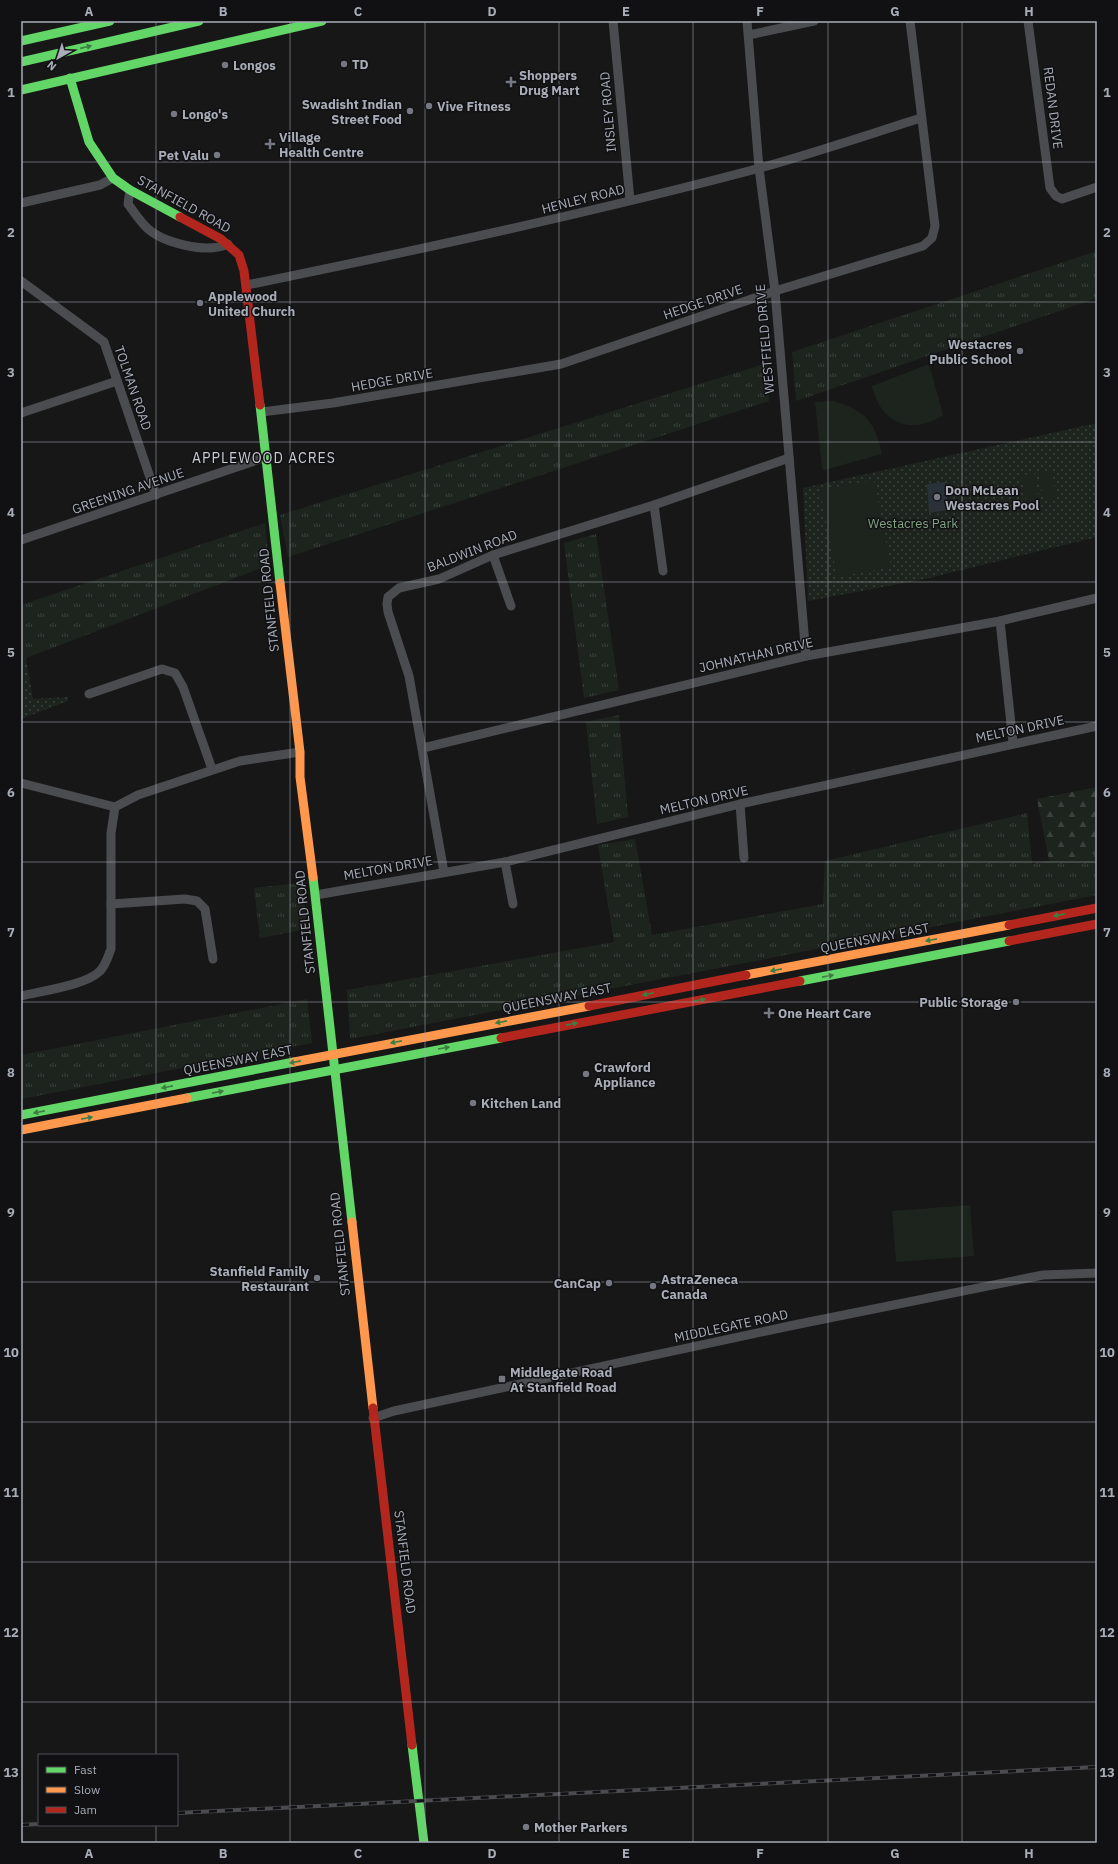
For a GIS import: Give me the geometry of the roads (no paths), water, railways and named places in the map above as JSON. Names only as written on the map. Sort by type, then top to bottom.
[{"type":"main road","points":[[21,41],[110,21]]},
{"type":"main road","points":[[21,62],[199,21]]},
{"type":"main road","points":[[21,90],[322,21]]},
{"type":"main road","name":"STANFIELD ROAD","points":[[70,78],[89,142],[113,178],[130,190],[211,232],[228,244],[237,252],[242,262],[247,284],[300,752],[300,777],[316,895],[373,1418],[424,1843]]},
{"type":"main road","name":"QUEENSWAY EAST","points":[[21,1115],[1097,908]]},
{"type":"main road","name":"QUEENSWAY EAST","points":[[21,1130],[1097,924]]},
{"type":"street","name":"INSLEY ROAD","points":[[613,21],[630,200]]},
{"type":"street","name":"WESTFIELD DRIVE","points":[[747,21],[759,168],[775,291],[806,656]]},
{"type":"street","points":[[749,35],[814,21]]},
{"type":"street","name":"HEDGE DRIVE","points":[[262,412],[333,403],[561,364],[775,291],[923,246],[932,238],[935,226],[920,118],[910,21]]},
{"type":"street","name":"REDAN DRIVE","points":[[1028,21],[1050,188],[1056,196],[1062,199],[1097,187]]},
{"type":"street","name":"HENLEY ROAD","points":[[247,284],[482,237],[759,168],[920,118]]},
{"type":"street","points":[[21,203],[100,185],[113,178]]},
{"type":"street","points":[[130,190],[128,204],[146,228],[166,240],[204,248],[222,247],[228,244]]},
{"type":"street","name":"TOLMAN ROAD","points":[[21,281],[104,342],[156,495]]},
{"type":"street","points":[[21,413],[117,381]]},
{"type":"street","name":"GREENING AVENUE","points":[[21,540],[266,457]]},
{"type":"street","name":"BALDWIN ROAD","points":[[444,872],[409,676],[388,612],[388,597],[399,588],[439,579],[493,555],[654,505],[789,458]]},
{"type":"street","points":[[654,505],[663,570]]},
{"type":"street","points":[[493,555],[511,606]]},
{"type":"street","name":"JOHNATHAN DRIVE","points":[[423,748],[806,656],[1000,621],[1097,598]]},
{"type":"street","points":[[1000,621],[1013,744]]},
{"type":"street","points":[[89,694],[162,669],[175,673],[183,687],[212,769]]},
{"type":"street","name":"MELTON DRIVE","points":[[316,895],[505,862],[740,804],[1097,726]]},
{"type":"street","points":[[21,784],[115,807],[138,795],[212,769],[240,761],[300,752]]},
{"type":"street","points":[[740,804],[744,858]]},
{"type":"street","points":[[21,996],[85,980],[101,970],[111,949],[111,833],[115,807]]},
{"type":"street","points":[[505,862],[513,904]]},
{"type":"street","points":[[111,904],[185,899],[197,900],[203,905],[206,912],[213,960]]},
{"type":"street","name":"MIDDLEGATE ROAD","points":[[373,1418],[394,1411],[799,1324],[1043,1275],[1097,1273]]},
{"type":"railway","points":[[178,1813],[1097,1767]]},
{"type":"railway","points":[[21,1825],[38,1824]]},
{"type":"place","name":"TD","points":[[344,64]]},
{"type":"place","name":"Longos","points":[[225,65]]},
{"type":"place","name":"Shoppers Drug Mart","points":[[511,82]]},
{"type":"place","name":"Vive Fitness","points":[[429,106]]},
{"type":"place","name":"Swadisht Indian Street Food","points":[[410,111]]},
{"type":"place","name":"Longo's","points":[[174,114]]},
{"type":"place","name":"Village Health Centre","points":[[270,144]]},
{"type":"place","name":"Pet Valu","points":[[217,155]]},
{"type":"place","name":"Applewood United Church","points":[[200,303]]},
{"type":"place","name":"Westacres Public School","points":[[1020,351]]},
{"type":"place","name":"Don McLean Westacres Pool","points":[[937,497]]},
{"type":"place","name":"Public Storage","points":[[1016,1002]]},
{"type":"place","name":"One Heart Care","points":[[769,1013]]},
{"type":"place","name":"Crawford Appliance","points":[[586,1074]]},
{"type":"place","name":"Kitchen Land","points":[[473,1103]]},
{"type":"place","name":"Stanfield Family Restaurant","points":[[317,1278]]},
{"type":"place","name":"CanCap","points":[[609,1283]]},
{"type":"place","name":"AstraZeneca Canada","points":[[653,1286]]},
{"type":"place","name":"Middlegate Road At Stanfield Road","points":[[502,1379]]},
{"type":"place","name":"Mother Parkers","points":[[526,1827]]},
{"type":"district","name":"APPLEWOOD ACRES","points":[[264,458]]},
{"type":"park label","name":"Westacres Park","points":[[913,523]]}]
